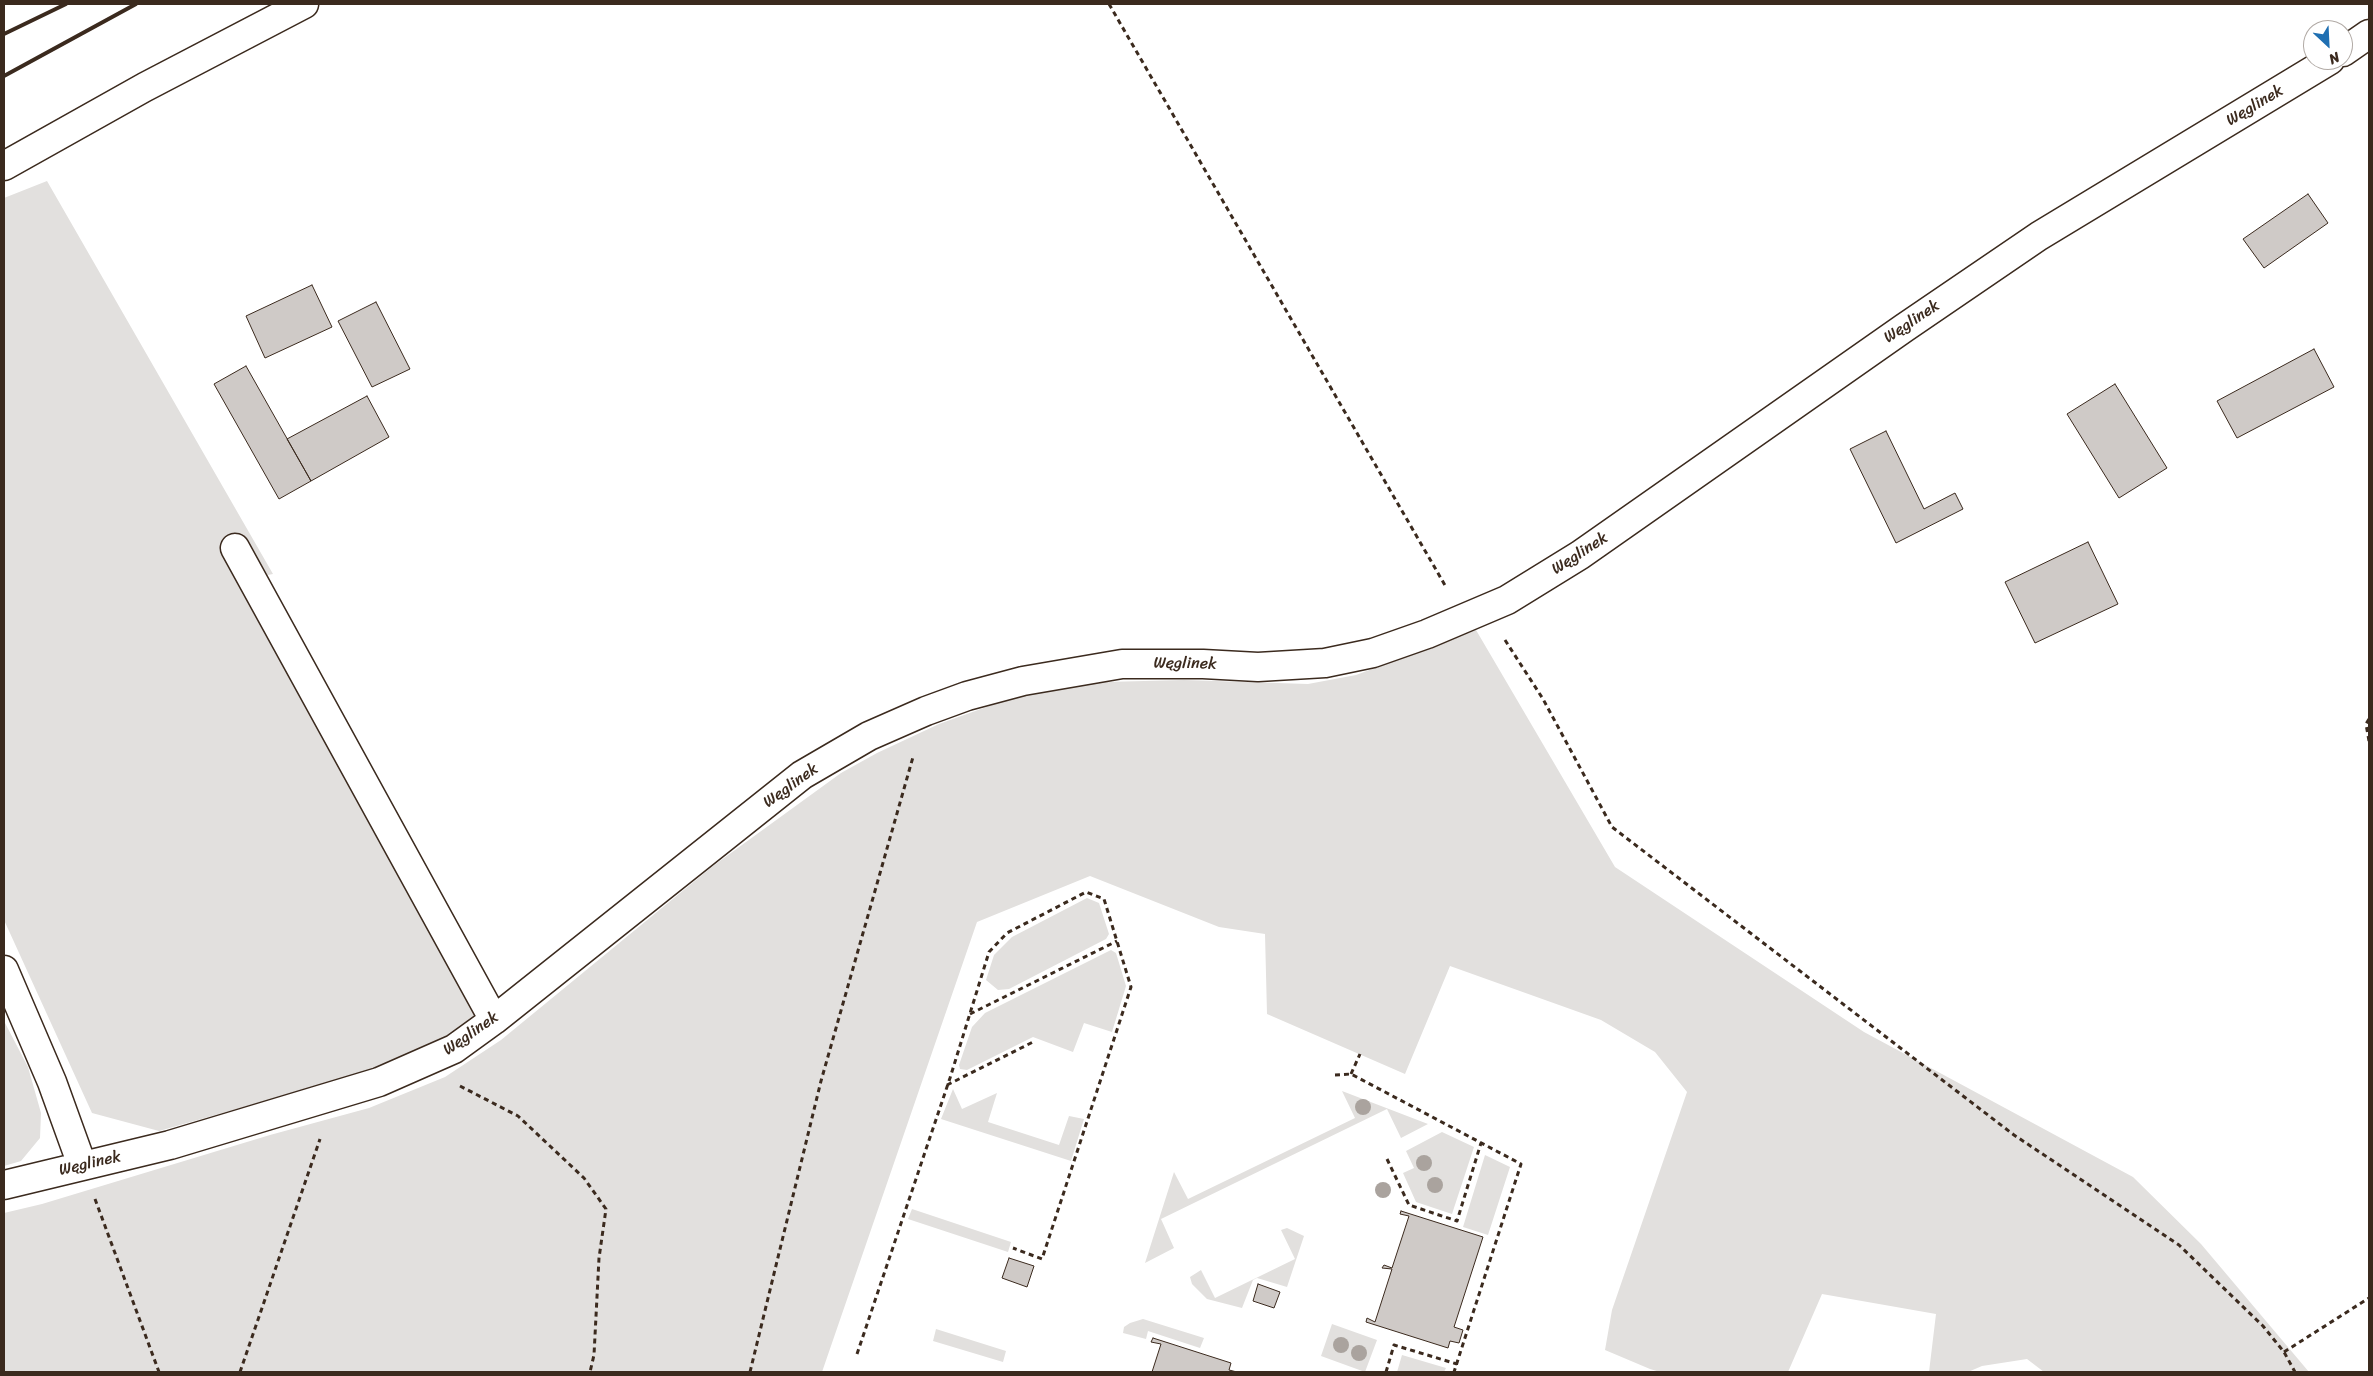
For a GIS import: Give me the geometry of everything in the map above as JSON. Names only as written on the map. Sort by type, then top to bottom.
[{"type":"street","points":[[4,166],[145,87],[304,4]]},
{"type":"street","points":[[2353,45],[2369,34]]},
{"type":"street","name":"Węglinek","points":[[4,1185],[170,1145],[378,1082],[454,1050],[802,776],[870,736],[926,711],[967,696],[1023,681],[1122,664],[1204,664],[1258,667],[1325,663],[1374,653],[1427,634],[1507,600],[1580,556],[1696,476],[1896,333],[2039,236],[2313,70]]},
{"type":"street","points":[[235,548],[494,1020]]},
{"type":"street","points":[[4,970],[52,1082],[82,1165]]},
{"type":"path","points":[[1109,4],[1454,600],[1484,609],[1544,699],[1612,826],[2014,1135],[2179,1245],[2262,1326],[2284,1352],[2295,1372]]},
{"type":"path","points":[[750,1372],[822,1081],[926,711]]},
{"type":"path","points":[[2369,719],[2366,724],[2369,741]]},
{"type":"path","points":[[858,1354],[989,952],[1007,933],[1086,892],[1104,899],[1131,987],[1042,1259],[1013,1248]]},
{"type":"path","points":[[969,1015],[1117,940]]},
{"type":"path","points":[[947,1085],[1036,1041]]},
{"type":"path","points":[[1351,1074],[1360,1054]]},
{"type":"path","points":[[423,1064],[518,1116],[584,1178],[606,1209],[599,1258],[594,1355],[590,1372]]},
{"type":"path","points":[[1335,1075],[1351,1074],[1521,1164],[1454,1372]]},
{"type":"path","points":[[240,1372],[335,1095]]},
{"type":"path","points":[[1387,1159],[1409,1205],[1456,1221],[1481,1143]]},
{"type":"path","points":[[82,1165],[159,1372]]},
{"type":"path","points":[[2284,1352],[2369,1298]]},
{"type":"path","points":[[1386,1372],[1394,1345],[1457,1364]]},
{"type":"shaded area","points":[[47,181],[273,574],[252,578],[486,1007],[446,1037],[420,1053],[395,1064],[159,1131],[92,1113],[4,920],[4,198]]},
{"type":"shaded area","points":[[1476,630],[1615,867],[1864,1032],[2133,1177],[2201,1244],[2309,1372],[2044,1372],[2027,1359],[1982,1366],[1968,1372],[1929,1372],[1936,1314],[1822,1294],[1788,1372],[1660,1372],[1650,1369],[1605,1350],[1612,1310],[1687,1092],[1655,1052],[1601,1020],[1450,966],[1405,1074],[1267,1014],[1265,934],[1219,927],[1090,876],[977,922],[822,1372],[4,1372],[4,1213],[42,1204],[270,1135],[369,1108],[445,1077],[501,1040],[713,866],[841,773],[877,753],[939,724],[1017,696],[1105,682],[1184,680],[1308,684],[1356,675]]},
{"type":"shaded area","points":[[1087,898],[1099,903],[1109,934],[1106,939],[1009,989],[998,990],[986,980],[994,955],[1012,937]]},
{"type":"shaded area","points":[[1111,950],[1116,953],[1126,986],[1112,1032],[1084,1023],[1073,1052],[1033,1037],[967,1070],[960,1069],[959,1065],[972,1027],[985,1013]]},
{"type":"shaded area","points":[[4,1021],[28,1067],[41,1113],[40,1138],[21,1161],[4,1166]]},
{"type":"shaded area","points":[[953,1089],[962,1109],[997,1093],[988,1122],[1059,1145],[1069,1116],[1084,1119],[1071,1161],[941,1119]]},
{"type":"shaded area","points":[[1342,1091],[1428,1124],[1401,1138],[1387,1109],[1161,1219],[1174,1248],[1145,1263],[1174,1172],[1188,1199],[1355,1118]]},
{"type":"shaded area","points":[[1442,1132],[1474,1147],[1452,1214],[1416,1202],[1403,1173],[1414,1168],[1406,1151]]},
{"type":"shaded area","points":[[1485,1155],[1510,1167],[1488,1235],[1463,1227]]},
{"type":"shaded area","points":[[912,1209],[1011,1242],[1008,1252],[908,1219]]},
{"type":"shaded area","points":[[1287,1228],[1304,1236],[1287,1287],[1257,1278],[1253,1280],[1242,1308],[1207,1299],[1192,1284],[1190,1277],[1201,1270],[1215,1298],[1295,1259],[1281,1230]]},
{"type":"shaded area","points":[[1143,1319],[1204,1338],[1200,1348],[1148,1331],[1146,1339],[1123,1333],[1124,1327]]},
{"type":"shaded area","points":[[1332,1324],[1377,1340],[1365,1372],[1321,1356]]},
{"type":"shaded area","points":[[936,1329],[1006,1351],[1003,1362],[933,1341]]},
{"type":"shaded area","points":[[1402,1355],[1446,1368],[1444,1372],[1397,1372]]},
{"type":"building","points":[[2308,194],[2328,223],[2264,268],[2243,239]]},
{"type":"building","points":[[312,285],[332,327],[265,358],[246,316]]},
{"type":"building","points":[[376,302],[410,369],[372,387],[338,321]]},
{"type":"building","points":[[2314,349],[2334,387],[2237,438],[2217,401]]},
{"type":"building","points":[[246,366],[311,481],[279,499],[214,384]]},
{"type":"building","points":[[2115,384],[2167,468],[2119,498],[2067,414]]},
{"type":"building","points":[[367,396],[389,437],[311,481],[287,439]]},
{"type":"building","points":[[1886,431],[1924,509],[1955,493],[1963,509],[1896,543],[1850,449]]},
{"type":"building","points":[[2088,542],[2118,604],[2035,643],[2005,582]]},
{"type":"building","points":[[1401,1211],[1483,1237],[1454,1327],[1463,1330],[1459,1343],[1450,1341],[1448,1348],[1366,1322],[1367,1318],[1375,1322],[1392,1269],[1382,1268],[1384,1265],[1392,1268],[1409,1216],[1400,1214]]},
{"type":"building","points":[[1009,1258],[1034,1266],[1027,1287],[1002,1278]]},
{"type":"building","points":[[1258,1284],[1280,1292],[1274,1308],[1253,1301]]},
{"type":"building","points":[[1153,1338],[1231,1363],[1229,1370],[1237,1372],[1152,1372],[1161,1344],[1151,1342]]},
{"type":"railway","points":[[4,34],[66,4]]},
{"type":"railway","points":[[4,76],[136,4]]}]
